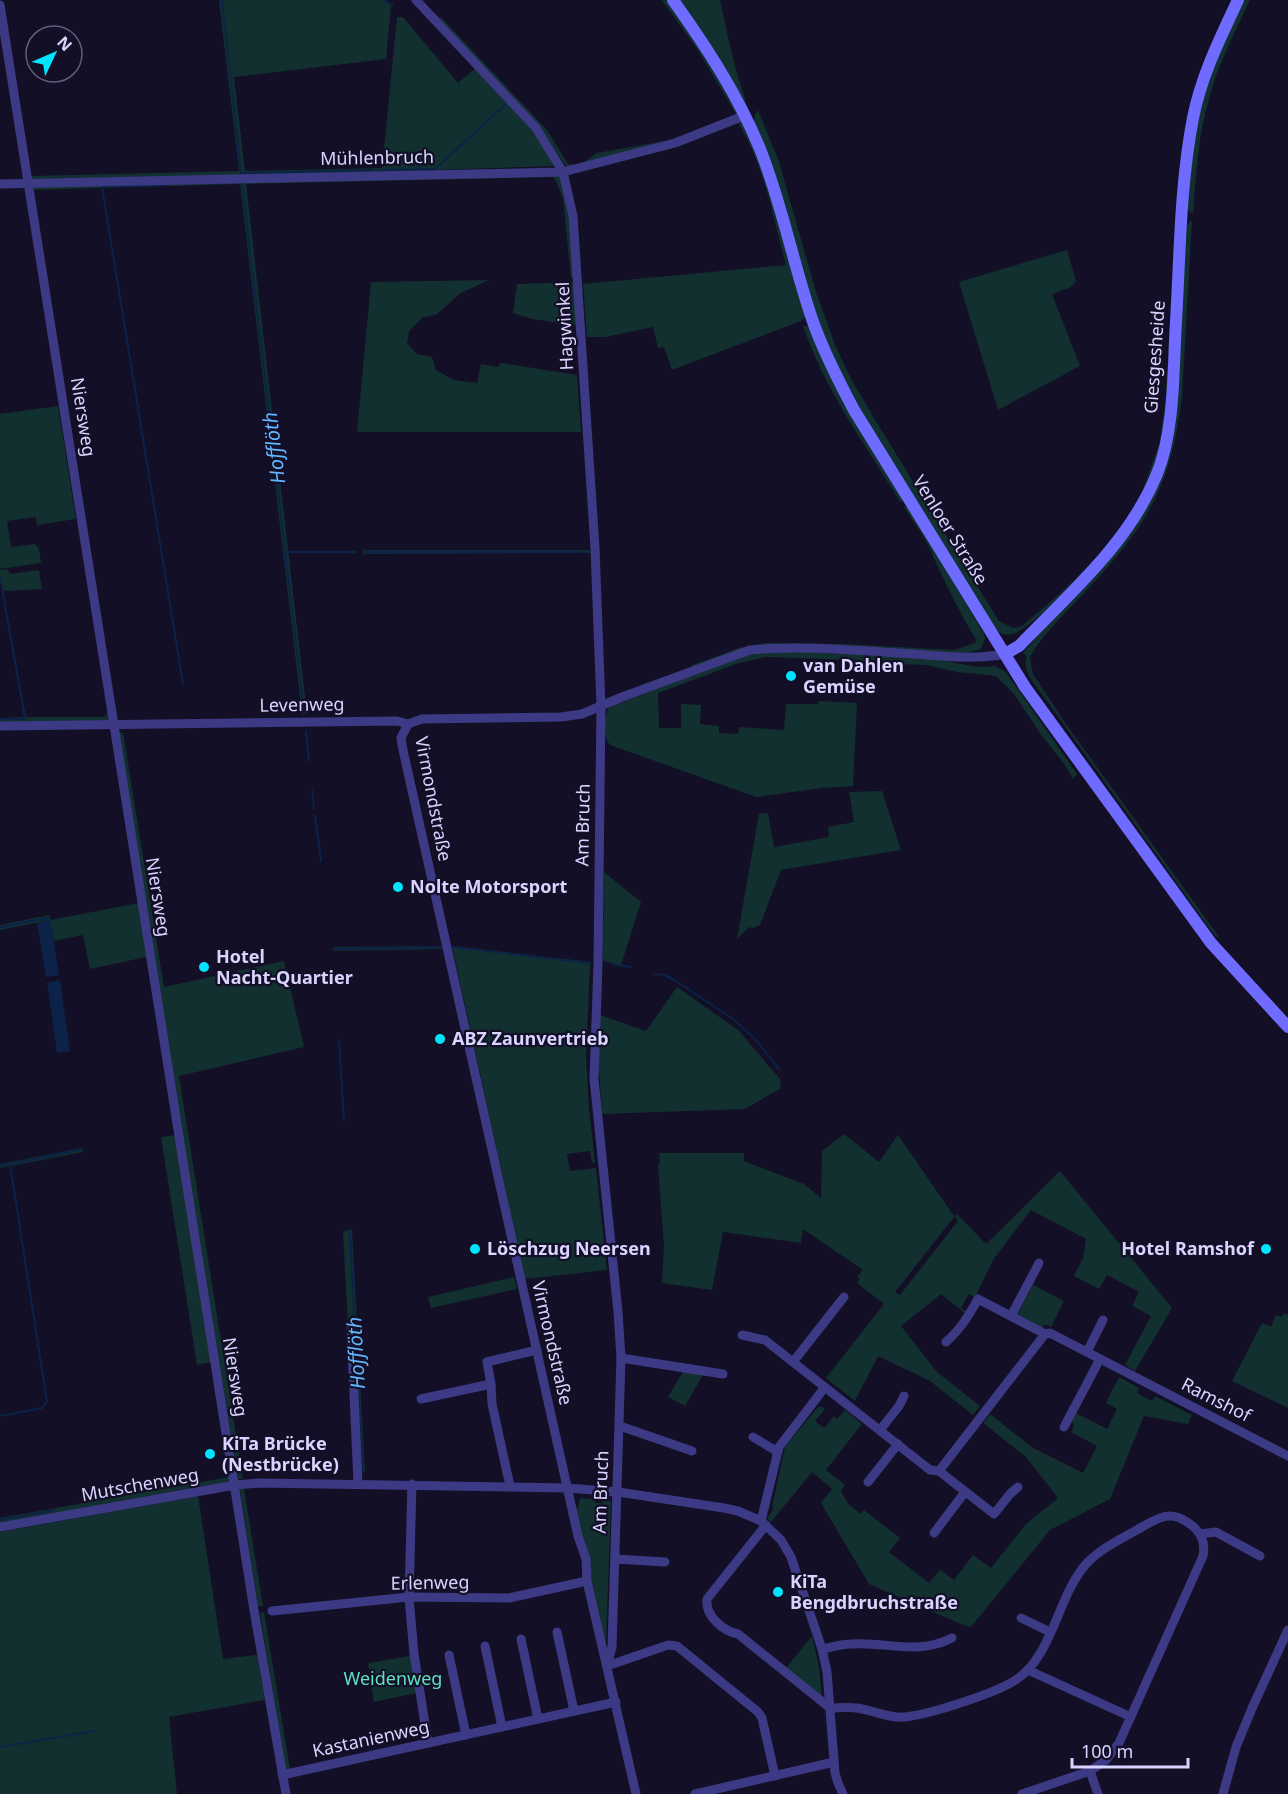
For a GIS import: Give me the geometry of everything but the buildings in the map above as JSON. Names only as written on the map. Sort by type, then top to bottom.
[{"type":"main road","name":"Venloer Straße","points":[[673,0],[715,60],[746,115],[770,176],[805,296],[830,363],[854,410],[1032,697],[1211,943],[1288,1027]]},
{"type":"main road","name":"Giesgesheide","points":[[1005,654],[1019,646],[1115,544],[1132,521],[1158,472],[1172,400],[1182,213],[1190,136],[1208,68],[1236,5]]},
{"type":"street","name":"Hagwinkel","points":[[416,0],[536,128],[563,172],[573,216],[579,280],[595,548],[601,706]]},
{"type":"street","name":"Niersweg","points":[[0,5],[286,1794]]},
{"type":"street","name":"Mühlenbruch","points":[[0,184],[563,172],[675,143],[746,115]]},
{"type":"street","points":[[601,706],[750,650],[771,648],[832,650],[969,658],[1005,654]]},
{"type":"street","name":"Levenweg","points":[[0,726],[354,721],[397,721],[408,724],[422,719],[561,717],[582,714],[601,706]]},
{"type":"street","name":"Am Bruch","points":[[601,706],[598,965],[594,1071],[621,1358],[612,1647],[607,1666]]},
{"type":"street","name":"Virmondstraße","points":[[408,724],[401,738],[403,750],[567,1488],[586,1559],[587,1581],[636,1794]]},
{"type":"street","points":[[1011,1316],[1039,1263]]},
{"type":"street","points":[[793,1362],[844,1297]]},
{"type":"street","name":"Ramshof","points":[[946,1342],[968,1317],[978,1299],[1045,1334],[1050,1333],[1129,1373],[1288,1456]]},
{"type":"street","points":[[1087,1352],[1103,1320]]},
{"type":"street","points":[[351,1327],[358,1484]]},
{"type":"street","points":[[939,1471],[1045,1334]]},
{"type":"street","points":[[742,1335],[765,1340],[930,1470],[939,1471],[994,1514],[1018,1487]]},
{"type":"street","points":[[510,1486],[492,1404],[487,1362],[537,1350]]},
{"type":"street","points":[[621,1358],[723,1374]]},
{"type":"street","points":[[1064,1427],[1100,1359]]},
{"type":"street","points":[[421,1399],[491,1384]]},
{"type":"street","points":[[825,1387],[779,1447],[764,1523],[707,1599],[706,1606],[711,1617],[731,1633],[738,1634],[830,1708],[855,1708],[898,1718],[924,1713],[992,1692],[1016,1680],[1028,1670],[1050,1632],[1072,1586],[1088,1563],[1107,1548],[1158,1518],[1170,1514],[1186,1521],[1200,1534],[1204,1545],[1203,1556],[1119,1743],[1106,1760],[1090,1771],[1022,1794]]},
{"type":"street","points":[[880,1430],[904,1396]]},
{"type":"street","name":"Am Bruch","points":[[620,1426],[692,1450]]},
{"type":"street","points":[[753,1437],[778,1452]]},
{"type":"street","points":[[868,1482],[898,1444]]},
{"type":"street","name":"Mutschenweg","points":[[0,1527],[235,1485],[358,1484],[510,1486],[618,1492],[738,1510],[764,1523]]},
{"type":"street","points":[[412,1485],[409,1597],[414,1654],[428,1743]]},
{"type":"street","points":[[934,1533],[965,1492]]},
{"type":"street","points":[[764,1523],[781,1540],[791,1557],[822,1649],[834,1762],[838,1783],[843,1794]]},
{"type":"street","points":[[1200,1534],[1216,1532],[1260,1556]]},
{"type":"street","name":"Am Bruch","points":[[615,1558],[665,1562]]},
{"type":"street","name":"Erlenweg","points":[[272,1611],[409,1597],[498,1599],[587,1581]]},
{"type":"street","points":[[1021,1618],[1050,1632]]},
{"type":"street","points":[[1223,1794],[1240,1737],[1288,1630]]},
{"type":"street","points":[[557,1632],[574,1711]]},
{"type":"street","points":[[822,1649],[850,1644],[918,1648],[939,1645],[952,1638]]},
{"type":"street","points":[[521,1639],[538,1719]]},
{"type":"street","points":[[607,1666],[668,1645],[677,1646],[758,1712],[762,1718],[775,1776]]},
{"type":"street","points":[[485,1646],[502,1727]]},
{"type":"street","points":[[449,1655],[466,1735]]},
{"type":"street","points":[[1028,1670],[1131,1717]]},
{"type":"street","name":"Kastanienweg","points":[[282,1775],[616,1702]]},
{"type":"street","points":[[695,1794],[834,1762]]},
{"type":"street","points":[[1090,1771],[1098,1794]]},
{"type":"green space","points":[[219,0],[386,0],[394,5],[391,7],[386,59],[234,77],[245,171],[382,168],[397,17],[403,17],[458,83],[475,69],[538,136],[555,164],[554,166],[375,172],[31,179],[30,176],[239,171]]},
{"type":"green space","points":[[662,0],[668,0],[696,40],[738,110],[738,114],[678,140],[580,165],[597,153],[676,139],[736,114],[697,49]]},
{"type":"green space","points":[[678,0],[720,0],[746,106]]},
{"type":"green space","points":[[1242,0],[1250,0],[1222,61],[1205,113],[1198,156],[1193,214],[1186,208],[1189,163],[1204,90]]},
{"type":"green space","points":[[438,14],[547,130],[568,164],[580,165],[566,166],[542,131],[442,22]]},
{"type":"green space","points":[[758,110],[779,162],[816,292],[835,345],[852,381],[999,621],[1013,628],[1022,626],[1065,589],[1095,559],[1124,523],[1142,492],[1160,442],[1166,395],[1170,323],[1172,325],[1165,426],[1156,462],[1139,502],[1100,557],[1030,624],[1016,633],[1004,634],[994,627],[872,430],[833,359],[817,319],[775,181],[754,123]]},
{"type":"green space","points":[[737,121],[745,125],[770,193],[806,316],[801,321],[672,370],[664,347],[658,348],[653,327],[605,337],[587,337],[583,284],[786,265],[761,173]]},
{"type":"green space","points":[[558,174],[569,208],[574,278],[571,278],[563,198],[554,177],[246,184],[307,714],[302,714],[240,184],[33,190],[36,185]]},
{"type":"green space","points":[[1192,220],[1182,396],[1171,455],[1163,480],[1141,524],[1126,545],[1049,631],[1030,657],[1033,674],[1066,724],[1219,937],[1216,937],[1199,914],[1035,685],[1026,668],[1027,656],[1023,653],[1060,609],[1161,473],[1186,225]]},
{"type":"green space","points":[[1067,250],[1076,281],[1071,287],[1052,294],[1080,366],[998,410],[959,282]]},
{"type":"green space","points":[[489,280],[461,293],[437,314],[422,318],[409,331],[407,343],[417,354],[432,357],[436,370],[454,380],[477,383],[481,364],[498,367],[501,363],[577,375],[581,432],[357,432],[371,282]]},
{"type":"green space","points":[[574,282],[576,325],[532,319],[513,313],[517,284]]},
{"type":"green space","points":[[803,326],[808,326],[811,330],[903,498],[901,503],[834,395]]},
{"type":"green space","points":[[58,406],[76,519],[37,525],[36,517],[7,521],[11,547],[35,544],[39,549],[41,563],[0,569],[0,414]]},
{"type":"green space","points":[[904,507],[909,507],[984,634],[985,639],[981,649],[963,654],[773,645],[690,666],[739,648],[766,643],[843,644],[954,650],[975,643],[976,640],[929,547]]},
{"type":"green space","points":[[363,550],[590,550],[590,553],[363,554]]},
{"type":"green space","points":[[7,569],[10,574],[39,570],[42,589],[3,591],[26,717],[104,717],[107,713],[109,723],[0,724],[0,718],[25,717],[0,580],[0,570]]},
{"type":"green space","points":[[766,652],[934,659],[978,667],[995,666],[1006,672],[1077,774],[1073,779],[1014,694],[996,676],[957,672],[926,665],[866,663],[860,660],[766,657],[739,663],[658,693],[659,728],[681,728],[681,704],[701,705],[700,724],[719,726],[719,733],[738,734],[739,727],[784,730],[786,704],[818,704],[818,701],[857,703],[853,786],[756,797],[610,745],[607,741],[604,727],[609,707],[750,654]]},
{"type":"green space","points":[[123,732],[164,987],[284,961],[304,1047],[179,1076],[243,1479],[238,1479],[119,733]]},
{"type":"green space","points":[[882,791],[901,850],[781,870],[760,925],[749,927],[737,939],[759,814],[768,813],[774,847],[829,837],[828,827],[854,822],[849,792]]},
{"type":"green space","points":[[604,872],[641,902],[621,965],[603,961]]},
{"type":"green space","points":[[138,903],[146,957],[90,969],[83,935],[54,941],[50,920],[0,930],[0,925],[49,915],[51,920]]},
{"type":"green space","points":[[441,946],[442,949],[333,951],[333,947]]},
{"type":"green space","points":[[452,946],[592,962],[590,965],[586,1056],[595,1163],[592,1163],[590,1151],[567,1154],[570,1171],[596,1168],[607,1270],[525,1279]]},
{"type":"green space","points":[[677,987],[738,1030],[780,1079],[781,1088],[745,1109],[602,1114],[598,1056],[600,1015],[646,1031]]},
{"type":"green space","points":[[844,1134],[879,1162],[898,1135],[954,1216],[957,1214],[986,1244],[1060,1171],[1172,1308],[1135,1371],[1125,1365],[1151,1316],[1132,1306],[1139,1292],[1107,1275],[1099,1289],[1074,1276],[1083,1258],[1086,1239],[1031,1210],[993,1260],[975,1297],[969,1294],[961,1308],[967,1312],[966,1314],[941,1294],[901,1326],[937,1372],[980,1406],[973,1415],[930,1381],[878,1356],[855,1401],[826,1378],[884,1304],[857,1283],[860,1279],[857,1277],[863,1270],[803,1229],[801,1243],[723,1232],[712,1290],[662,1283],[664,1247],[659,1153],[744,1153],[744,1161],[804,1184],[821,1198],[822,1151]],"holes":[[[955,1216],[958,1221],[900,1295],[895,1292]]]},
{"type":"green space","points":[[175,1135],[211,1362],[197,1365],[161,1137]]},
{"type":"green space","points":[[82,1148],[83,1152],[0,1168],[0,1164]]},
{"type":"green space","points":[[352,1229],[365,1472],[361,1472],[348,1327],[343,1232]]},
{"type":"green space","points":[[514,1277],[517,1289],[431,1308],[428,1297]]},
{"type":"green space","points":[[1033,1285],[1064,1301],[1051,1327],[1045,1324],[1042,1328],[1017,1315]]},
{"type":"green space","points":[[1284,1313],[1288,1315],[1288,1408],[1232,1381],[1262,1323],[1271,1327],[1276,1315],[1282,1317]]},
{"type":"green space","points":[[684,1370],[704,1373],[685,1406],[668,1397]]},
{"type":"green space","points":[[1119,1377],[1139,1388],[1137,1393],[1152,1401],[1155,1396],[1192,1415],[1188,1424],[1144,1416],[1110,1499],[1050,1530],[971,1627],[869,1584],[821,1503],[832,1489],[812,1472],[771,1522],[767,1518],[774,1509],[772,1507],[785,1447],[816,1409],[821,1406],[825,1409],[815,1421],[824,1428],[834,1416],[837,1419],[845,1410],[862,1424],[826,1470],[845,1485],[841,1491],[848,1504],[861,1514],[864,1510],[900,1538],[889,1552],[929,1583],[940,1570],[954,1580],[973,1555],[991,1568],[1026,1524],[1058,1498],[1026,1457],[983,1423],[990,1414],[1033,1448],[1083,1473],[1097,1446],[1071,1432],[1074,1426],[1072,1421],[1076,1413],[1107,1429],[1117,1409],[1106,1403]]},
{"type":"green space","points":[[229,1477],[230,1481],[0,1523],[0,1518]]},
{"type":"green space","points":[[240,1489],[244,1489],[263,1606],[258,1606]]},
{"type":"green space","points":[[198,1496],[223,1659],[257,1655],[265,1700],[169,1717],[177,1794],[0,1794],[0,1532]]},
{"type":"green space","points":[[580,1498],[595,1499],[595,1503],[602,1503],[602,1500],[611,1501],[606,1644],[590,1574],[590,1561],[576,1508]]},
{"type":"green space","points":[[264,1612],[290,1769],[285,1769],[260,1613]]},
{"type":"green space","points":[[812,1636],[819,1667],[822,1697],[786,1668]]},
{"type":"green space","name":"Weidenweg","points":[[410,1656],[416,1693],[374,1702],[368,1663]]},
{"type":"water","points":[[50,920],[59,975],[46,977],[37,923]]},
{"type":"water","points":[[60,980],[70,1051],[57,1053],[47,983]]},
{"type":"waterway","name":"Hofflöth","points":[[222,0],[241,173],[373,170]]},
{"type":"waterway","points":[[384,0],[391,5]]},
{"type":"waterway","points":[[383,170],[435,169],[506,104]]},
{"type":"waterway","name":"Hofflöth","points":[[242,183],[304,713]]},
{"type":"waterway","points":[[167,185],[102,187],[183,684]]},
{"type":"waterway","points":[[286,552],[355,552]]},
{"type":"waterway","points":[[364,552],[586,552]]},
{"type":"waterway","points":[[0,577],[25,719],[0,719]]},
{"type":"waterway","name":"Hofflöth","points":[[306,731],[309,761]]},
{"type":"waterway","name":"Hofflöth","points":[[312,790],[314,809]]},
{"type":"waterway","name":"Hofflöth","points":[[315,816],[321,861]]},
{"type":"waterway","points":[[0,927],[48,918]]},
{"type":"waterway","points":[[334,949],[441,947]]},
{"type":"waterway","points":[[453,947],[590,963]]},
{"type":"waterway","points":[[612,964],[630,967]]},
{"type":"waterway","points":[[654,974],[665,975],[676,981],[733,1019],[754,1038],[779,1069]]},
{"type":"waterway","name":"Hofflöth","points":[[339,1040],[344,1120]]},
{"type":"waterway","points":[[0,1166],[80,1150]]},
{"type":"waterway","points":[[0,1416],[42,1408],[47,1402],[10,1164]]},
{"type":"waterway","name":"Hofflöth","points":[[350,1234],[355,1328]]},
{"type":"waterway","name":"Hofflöth","points":[[357,1367],[363,1472]]},
{"type":"waterway","points":[[0,1520],[54,1510]]},
{"type":"waterway","points":[[0,1747],[94,1731]]},
{"type":"place","name":"van Dahlen Gemüse","points":[[791,676]]},
{"type":"place","name":"Nolte Motorsport","points":[[398,887]]},
{"type":"place","name":"Hotel Nacht-Quartier","points":[[204,967]]},
{"type":"place","name":"ABZ Zaunvertrieb","points":[[440,1039]]},
{"type":"place","name":"Löschzug Neersen","points":[[475,1249]]},
{"type":"place","name":"Hotel Ramshof","points":[[1266,1249]]},
{"type":"place","name":"KiTa Brücke (Nestbrücke)","points":[[210,1454]]},
{"type":"place","name":"KiTa Bengdbruchstraße","points":[[778,1592]]}]
